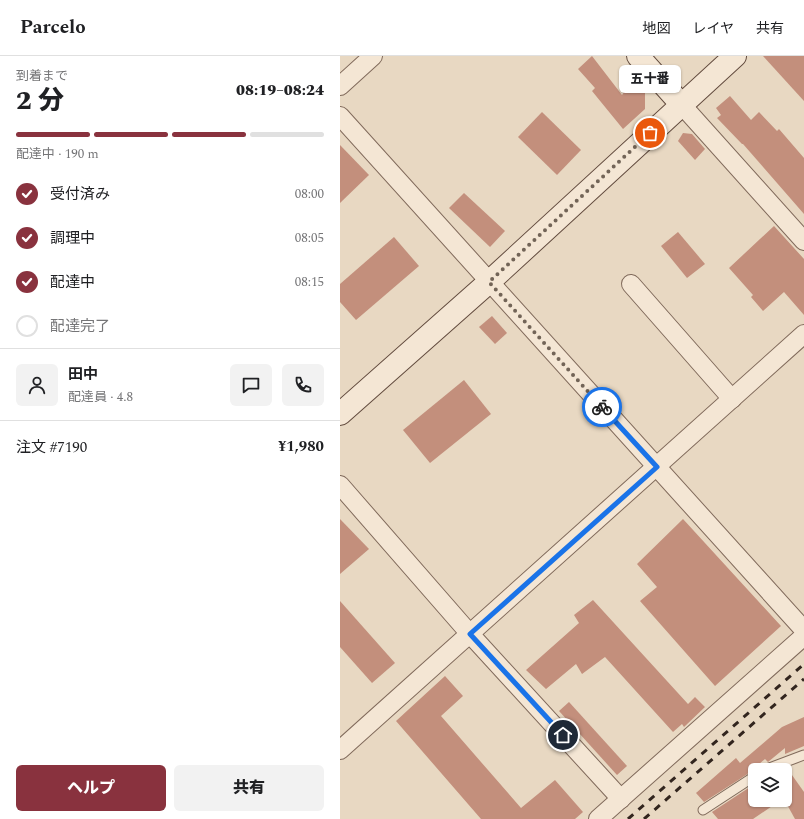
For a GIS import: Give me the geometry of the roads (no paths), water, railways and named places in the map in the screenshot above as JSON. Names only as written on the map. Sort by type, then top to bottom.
[{"type":"street","points":[[340,86],[373,56]]},
{"type":"street","points":[[638,56],[804,241]]},
{"type":"street","points":[[340,414],[489,282],[681,104],[736,56]]},
{"type":"street","points":[[340,116],[804,630]]},
{"type":"street","points":[[631,284],[732,400]]},
{"type":"street","points":[[340,750],[804,334]]},
{"type":"street","points":[[340,485],[470,634],[621,799]]},
{"type":"street","points":[[598,819],[804,636]]},
{"type":"lane","points":[[783,763],[804,755]]},
{"type":"lane","points":[[703,810],[748,781]]},
{"type":"railway","points":[[628,819],[804,664]]},
{"type":"railway","points":[[644,819],[804,679]]},
{"type":"place","name":"五十番","points":[[650,133]]}]
